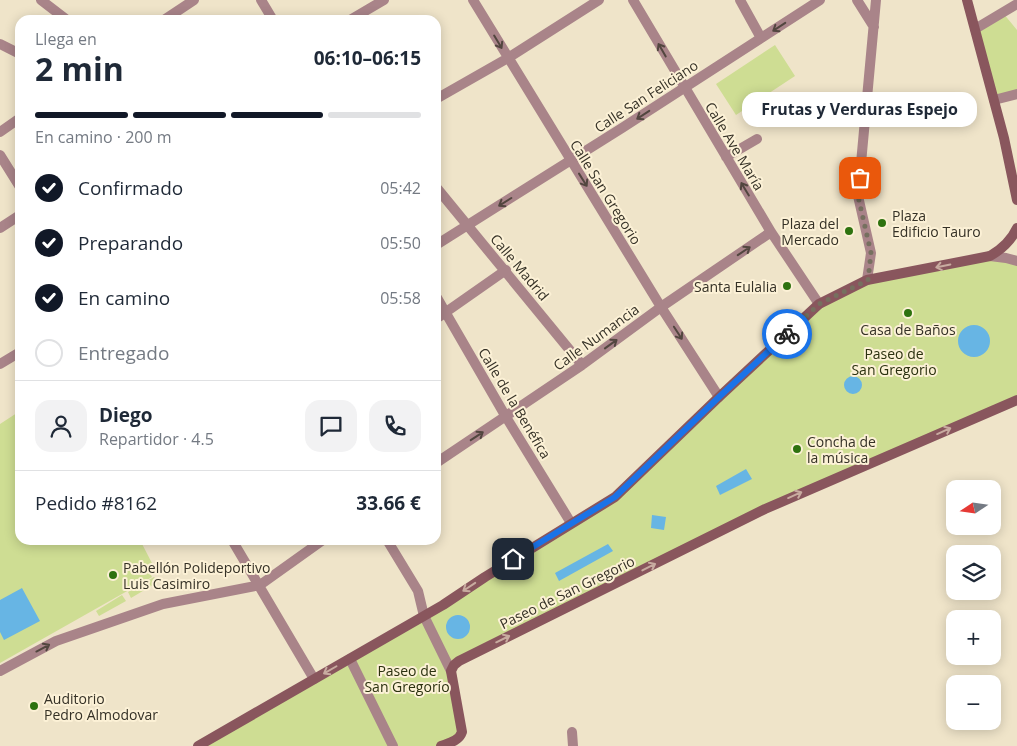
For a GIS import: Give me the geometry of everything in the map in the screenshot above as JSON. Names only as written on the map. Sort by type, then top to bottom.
[{"type":"main road","points":[[967,0],[994,100],[1013,161],[1017,200]]},
{"type":"main road","points":[[198,746],[425,618],[571,523],[615,497],[819,304],[868,280],[990,256],[1004,247],[1017,228]]},
{"type":"main road","name":"Paseo de San Gregorio","points":[[451,671],[454,665],[460,661],[765,508],[1017,400]]},
{"type":"main road","points":[[441,746],[458,743],[462,732],[451,671]]},
{"type":"street","points":[[41,0],[60,15]]},
{"type":"street","points":[[172,15],[194,0]]},
{"type":"street","points":[[261,0],[270,15]]},
{"type":"street","points":[[358,15],[384,0]]},
{"type":"street","name":"Calle San Gregorio","points":[[473,0],[661,307],[719,397]]},
{"type":"street","points":[[441,96],[508,58],[599,0]]},
{"type":"street","name":"Calle Ave María","points":[[632,0],[771,232],[819,304]]},
{"type":"street","points":[[740,0],[761,38]]},
{"type":"street","name":"Calle San Feliciano","points":[[441,242],[820,0]]},
{"type":"street","points":[[858,0],[874,27]]},
{"type":"street","points":[[868,280],[871,253],[858,196],[876,0]]},
{"type":"street","points":[[975,29],[1017,4]]},
{"type":"street","points":[[0,44],[15,52]]},
{"type":"street","points":[[994,100],[1017,94]]},
{"type":"street","points":[[0,132],[15,122]]},
{"type":"street","points":[[726,157],[757,139]]},
{"type":"street","points":[[0,155],[15,179]]},
{"type":"street","name":"Calle Madrid","points":[[441,193],[506,270],[582,365]]},
{"type":"street","points":[[0,228],[15,218]]},
{"type":"street","name":"Calle Numancia","points":[[441,460],[582,365],[661,307],[771,232]]},
{"type":"street","points":[[990,256],[1006,258],[1017,262]]},
{"type":"street","points":[[441,316],[506,270]]},
{"type":"street","name":"Calle de la Benéfica","points":[[441,304],[506,417],[571,523]]},
{"type":"street","points":[[0,364],[15,355]]},
{"type":"street","points":[[235,545],[314,679]]},
{"type":"street","points":[[0,671],[56,641],[163,604],[260,585],[316,545]]},
{"type":"street","points":[[390,545],[418,591],[425,618],[451,671]]},
{"type":"street","points":[[446,658],[450,661],[460,661]]},
{"type":"street","points":[[350,659],[393,746]]},
{"type":"street","points":[[572,732],[573,746]]},
{"type":"green space","points":[[1003,13],[1017,30],[1017,94],[994,100],[975,29]]},
{"type":"green space","points":[[775,45],[795,76],[736,115],[716,84]]},
{"type":"green space","name":"Paseo de San Gregorio","points":[[990,256],[1017,261],[1017,400],[936,434],[450,661],[462,732],[441,746],[198,746],[428,616],[615,497],[819,304],[867,280]]},
{"type":"green space","points":[[15,414],[15,545],[143,545],[154,567],[148,569],[152,577],[0,663],[0,424]]},
{"type":"green space","points":[[154,577],[158,582],[131,598],[128,592]]},
{"type":"green space","points":[[122,595],[126,601],[99,616],[96,611]]},
{"type":"water","points":[[974,325],[980,326],[985,330],[989,335],[989,347],[985,352],[980,356],[974,357],[968,356],[963,352],[959,347],[958,341],[959,335],[963,330],[968,326]]},
{"type":"water","points":[[853,376],[859,379],[862,385],[859,391],[853,394],[847,391],[844,385],[847,379]]},
{"type":"water","points":[[746,469],[752,479],[720,495],[716,486]]},
{"type":"water","points":[[652,515],[666,517],[664,530],[651,528]]},
{"type":"water","points":[[608,544],[613,551],[559,581],[555,573]]},
{"type":"water","points":[[22,588],[40,621],[4,640],[0,632],[0,600]]},
{"type":"water","points":[[458,615],[467,618],[470,627],[467,636],[458,639],[449,636],[446,627],[449,618]]},
{"type":"way so far","points":[[787,334],[819,304],[868,280],[871,253],[858,196],[860,178]]},
{"type":"place","name":"Frutas y Verduras Espejo","points":[[860,178]]},
{"type":"place","name":"Plaza Edificio Tauro","points":[[882,223]]},
{"type":"place","name":"Plaza del Mercado","points":[[849,231]]},
{"type":"place","name":"Santa Eulalia","points":[[787,286]]},
{"type":"place","name":"Casa de Baños","points":[[908,313]]},
{"type":"place","name":"Concha de la música","points":[[797,449]]},
{"type":"place","name":"Pabellón Polideportivo Luis Casimiro","points":[[113,575]]},
{"type":"place","name":"Auditorio Pedro Almodovar","points":[[34,706]]},
{"type":"route","points":[[513,559],[615,497],[787,334]]},
{"type":"park label","name":"Paseo de San Gregorío","points":[[407,678]]}]
